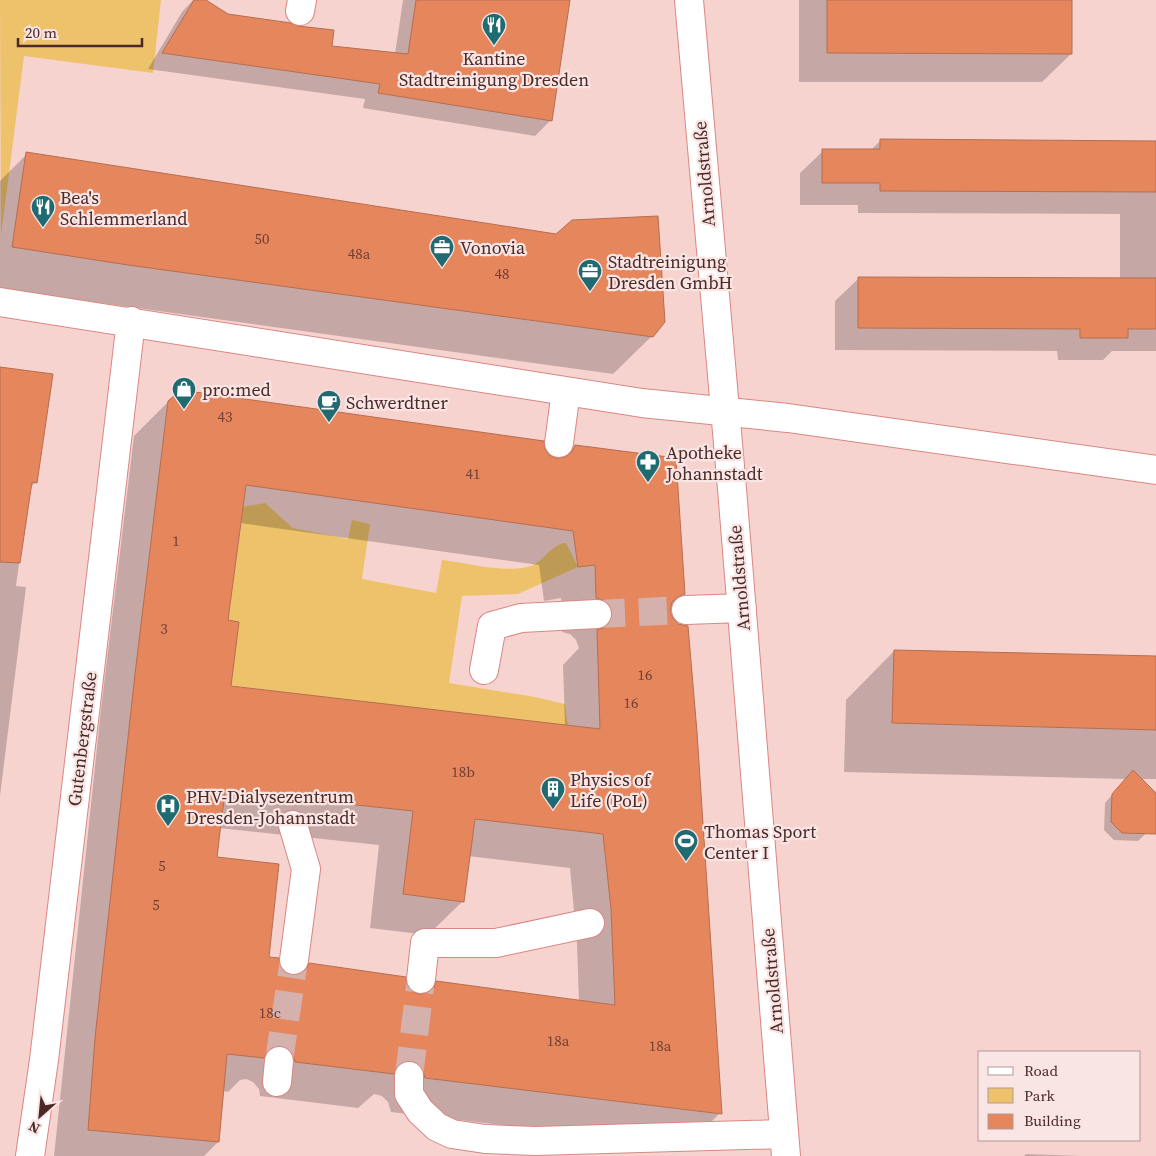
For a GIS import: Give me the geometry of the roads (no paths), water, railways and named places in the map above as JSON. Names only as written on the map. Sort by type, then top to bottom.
[{"type":"street","name":"Arnoldstraße","points":[[689,0],[742,608],[785,1145]]},
{"type":"street","points":[[0,302],[131,321],[642,403],[807,421],[1156,470]]},
{"type":"street","name":"Gutenbergstraße","points":[[30,1156],[45,1050],[131,321]]},
{"type":"street","points":[[558,443],[566,391]]},
{"type":"street","points":[[686,610],[742,608]]},
{"type":"street","points":[[484,670],[492,626],[521,618],[597,614]]},
{"type":"street","points":[[294,825],[306,870],[294,960]]},
{"type":"street","points":[[421,979],[425,943],[496,942],[590,923]]},
{"type":"street","points":[[409,1076],[409,1094],[420,1111],[438,1127],[460,1136],[536,1141],[785,1145]]},
{"type":"tunnel","points":[[597,614],[686,610]]},
{"type":"tunnel","points":[[279,1061],[294,960]]},
{"type":"tunnel","points":[[409,1076],[421,979]]},
{"type":"place","name":"Kantine Stadtreinigung Dresden","points":[[494,46]]},
{"type":"place","name":"Bea's Schlemmerland","points":[[43,228]]},
{"type":"place","name":"Vonovia","points":[[442,268]]},
{"type":"place","name":"Stadtreinigung Dresden GmbH","points":[[590,292]]},
{"type":"place","name":"pro:med","points":[[184,410]]},
{"type":"place","name":"Schwerdtner","points":[[329,423]]},
{"type":"place","name":"Apotheke Johannstadt","points":[[648,483]]},
{"type":"place","name":"Physics of Life (PoL)","points":[[553,810]]},
{"type":"place","name":"PHV-Dialysezentrum Dresden-Johannstadt","points":[[168,827]]},
{"type":"place","name":"Thomas Sport Center I","points":[[686,862]]}]
